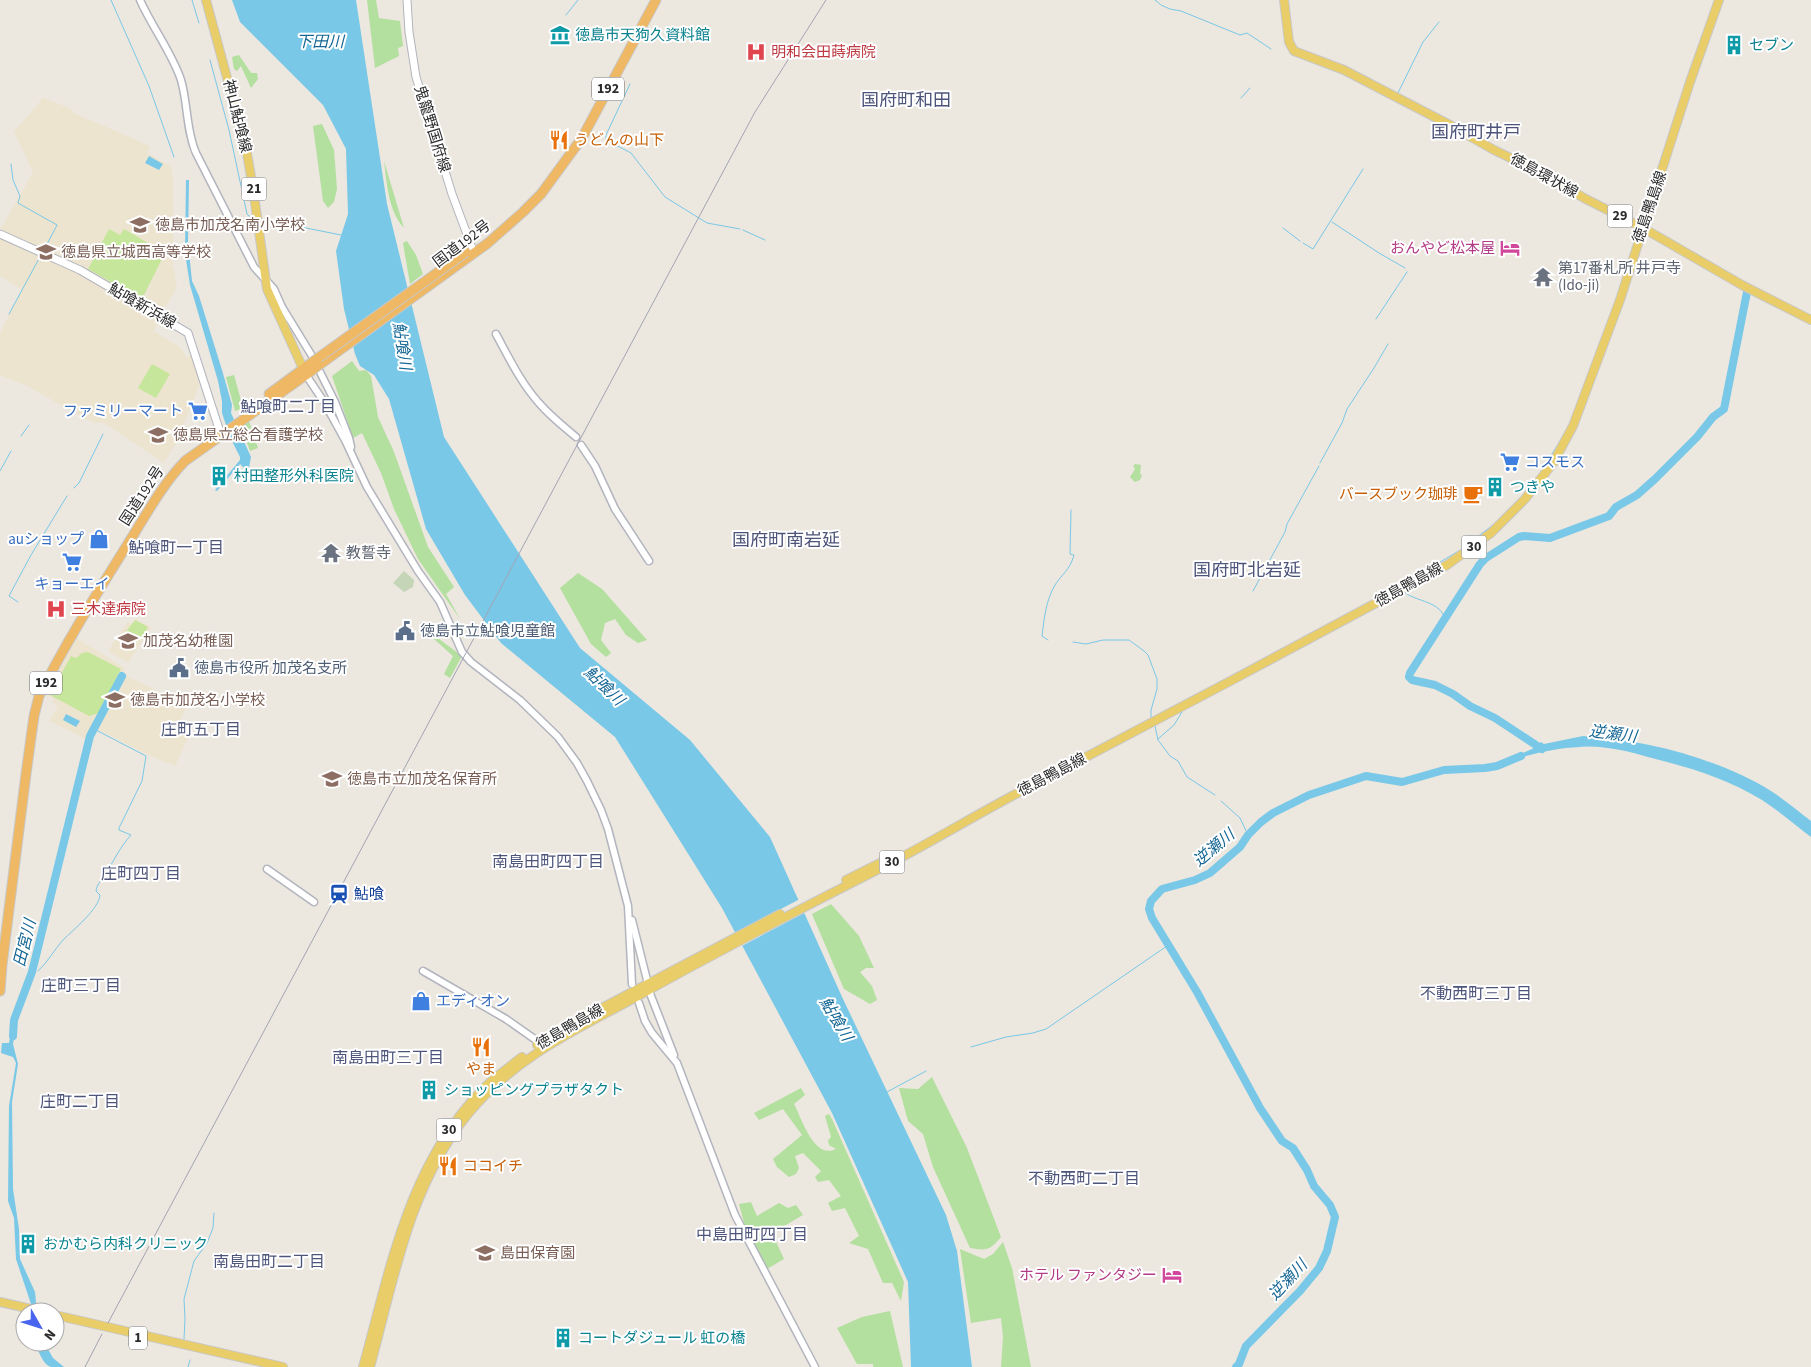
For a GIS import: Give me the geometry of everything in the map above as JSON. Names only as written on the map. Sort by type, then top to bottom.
[{"type":"highway","name":"国道192号","points":[[0,936],[28,716],[35,691],[102,575],[163,477],[182,457],[239,419],[470,253],[504,224],[554,175],[582,138],[656,0]]},
{"type":"highway","name":"国道192号","points":[[0,991],[26,774],[34,716],[39,696],[107,576],[161,490],[185,461],[222,431]]},
{"type":"main road","name":"神山鮎喰線","points":[[206,0],[246,148],[265,281],[272,303],[307,370]]},
{"type":"main road","name":"鬼籠野国府線","points":[[407,0],[409,32],[416,77],[470,253]]},
{"type":"main road","name":"徳島環状線","points":[[1284,0],[1289,42],[1294,51],[1358,77],[1494,150],[1546,175],[1742,285],[1811,320]]},
{"type":"main road","name":"徳島鴨島線","points":[[363,1367],[406,1215],[425,1170],[452,1125],[482,1090],[542,1045],[843,884],[876,864],[939,837],[1447,565],[1491,533],[1510,515],[1540,481],[1573,426],[1620,300],[1690,82],[1719,0]]},
{"type":"main road","name":"鮎喰新浜線","points":[[0,234],[80,270],[188,333],[222,431]]},
{"type":"main road","name":"徳島鴨島線","points":[[370,1367],[413,1210],[438,1158],[457,1128],[489,1090],[542,1045]]},
{"type":"main road","points":[[0,1302],[15,1307]]},
{"type":"main road","points":[[0,1307],[15,1309]]},
{"type":"main road","name":"1","points":[[65,1317],[283,1367]]},
{"type":"main road","name":"1","points":[[65,1322],[265,1367]]},
{"type":"street","points":[[140,0],[178,72],[185,98],[193,146],[254,267],[274,289],[282,307],[301,335],[331,393],[349,438],[352,454]]},
{"type":"street","points":[[496,334],[517,373],[537,402],[576,437]]},
{"type":"street","points":[[307,370],[352,454],[367,487],[418,571],[440,602],[462,652],[471,662],[520,700],[558,737],[576,762],[601,810],[608,829],[650,986],[735,1216],[815,1367]]},
{"type":"street","points":[[581,445],[595,466],[615,509],[649,561]]},
{"type":"street","points":[[267,869],[314,902]]},
{"type":"street","points":[[628,906],[632,984]]},
{"type":"street","points":[[423,971],[506,1019],[542,1045]]},
{"type":"street","points":[[639,1003],[652,1033],[677,1063]]},
{"type":"shaded area","name":"徳島県立城西高等学校","points":[[43,98],[70,108],[74,113],[150,146],[147,153],[171,166],[173,180],[173,265],[164,262],[173,266],[177,288],[160,315],[143,306],[160,319],[154,331],[182,349],[186,357],[192,356],[201,381],[176,443],[164,463],[104,423],[94,423],[27,386],[0,375],[0,333],[22,289],[0,276],[0,230],[33,172],[14,132]],"holes":[[[157,274],[142,305],[141,304]]]},
{"type":"shaded area","points":[[136,619],[151,627],[128,663],[108,651],[128,622],[132,624]]},
{"type":"shaded area","name":"徳島市加茂名小学校","points":[[76,638],[125,668],[122,674],[187,705],[177,728],[190,734],[175,766],[148,755],[93,727],[86,739],[49,721],[58,707],[52,702],[54,699],[45,694]]},
{"type":"green space","points":[[367,0],[376,0],[379,18],[400,21],[403,46],[398,48],[399,56],[375,68]]},
{"type":"green space","points":[[239,55],[251,73],[257,73],[258,79],[251,88],[241,66],[237,71],[234,69],[232,57]]},
{"type":"green space","points":[[322,124],[334,150],[337,189],[334,202],[328,208],[323,201],[313,126]]},
{"type":"green space","points":[[384,161],[404,228],[391,205]]},
{"type":"green space","points":[[109,229],[120,235],[124,229],[165,253],[144,295],[137,297],[88,269]]},
{"type":"green space","points":[[407,241],[416,255],[423,274],[410,284],[403,243]]},
{"type":"green space","points":[[352,361],[359,371],[366,370],[371,376],[378,417],[394,452],[428,547],[454,587],[446,594],[460,619],[418,559],[394,509],[381,473],[362,433],[353,438],[332,376]]},
{"type":"green space","points":[[152,364],[170,374],[156,398],[138,388]]},
{"type":"green space","points":[[234,375],[243,408],[235,411],[226,377]]},
{"type":"green space","points":[[249,421],[258,448],[250,451],[241,427]]},
{"type":"green space","points":[[1135,464],[1141,465],[1140,474],[1142,475],[1140,480],[1135,482],[1130,477],[1135,469],[1133,466]]},
{"type":"green space","points":[[404,571],[414,580],[413,587],[404,592],[393,583]]},
{"type":"green space","points":[[578,573],[602,589],[647,640],[638,643],[626,635],[615,619],[605,623],[601,640],[611,653],[606,657],[591,644],[560,588]]},
{"type":"green space","points":[[135,620],[148,627],[139,640],[125,633]]},
{"type":"green space","points":[[424,628],[462,656],[450,678],[444,674],[453,656]]},
{"type":"green space","points":[[88,652],[121,669],[99,713],[89,716],[50,695],[71,656],[76,658],[82,653]]},
{"type":"green space","points":[[831,904],[859,936],[874,968],[866,968],[860,972],[872,986],[877,1000],[870,1004],[844,989],[812,914]]},
{"type":"green space","points":[[932,1077],[967,1148],[1001,1237],[994,1245],[988,1248],[970,1248],[933,1167],[923,1134],[908,1121],[899,1088],[918,1089]]},
{"type":"green space","points":[[801,1088],[805,1095],[794,1104],[815,1144],[821,1149],[828,1151],[836,1149],[829,1145],[828,1140],[831,1137],[825,1116],[829,1114],[832,1119],[904,1282],[901,1301],[892,1283],[883,1283],[868,1249],[849,1243],[859,1236],[845,1208],[832,1211],[828,1203],[841,1196],[829,1180],[818,1182],[815,1177],[821,1171],[803,1153],[795,1156],[799,1168],[796,1174],[789,1177],[777,1167],[773,1159],[802,1135],[783,1109],[759,1120],[754,1113]]},
{"type":"green space","points":[[751,1202],[757,1216],[779,1203],[788,1208],[796,1205],[803,1215],[772,1233],[784,1259],[767,1269],[746,1230],[739,1204]]},
{"type":"green space","points":[[1003,1242],[1012,1268],[1031,1367],[1001,1367],[1003,1337],[1001,1318],[971,1323],[960,1249],[984,1259],[993,1254]]},
{"type":"green space","points":[[890,1311],[903,1367],[873,1367],[873,1364],[857,1364],[837,1328],[862,1317]]},
{"type":"water","name":"下田川","points":[[232,0],[356,0],[387,204],[444,437],[580,648],[690,740],[770,837],[843,999],[946,1215],[957,1251],[972,1367],[911,1367],[908,1282],[832,1113],[722,908],[615,737],[501,643],[465,595],[426,529],[389,399],[374,375],[360,366],[355,354],[344,309],[336,251],[348,214],[346,149],[323,105],[240,22]]},
{"type":"water","points":[[149,156],[163,164],[159,170],[145,163]]},
{"type":"water","points":[[186,180],[189,180],[188,243],[192,281],[199,296],[222,370],[232,405],[231,413],[251,457],[247,471],[240,464],[217,491],[215,490],[240,460],[240,457],[230,437],[222,413],[218,381],[190,285],[185,253]]},
{"type":"water","points":[[66,714],[80,721],[76,727],[63,720]]},
{"type":"water","points":[[1583,736],[1631,741],[1655,746],[1729,769],[1771,791],[1811,821],[1811,837],[1768,804],[1735,785],[1692,769],[1632,753],[1597,747],[1570,748],[1539,753],[1498,764],[1532,749],[1541,742],[1544,744]]},
{"type":"water","points":[[12,1027],[16,1028],[13,1044],[18,1064],[12,1102],[13,1189],[19,1229],[20,1259],[35,1292],[36,1302],[30,1302],[16,1259],[14,1218],[8,1201],[9,1106],[16,1063],[13,1057],[1,1053],[2,1043],[9,1043]]},
{"type":"water","points":[[39,1352],[50,1352],[53,1358],[64,1367],[51,1367],[45,1363]]},
{"type":"pier","points":[[800,899],[806,912],[740,947],[733,934]]},
{"type":"waterway","points":[[111,0],[149,86],[174,157]]},
{"type":"waterway","points":[[192,0],[199,23]]},
{"type":"waterway","points":[[566,15],[578,0]]},
{"type":"waterway","points":[[1155,0],[1170,9],[1181,11],[1240,35],[1247,33],[1271,49]]},
{"type":"waterway","points":[[1708,21],[1715,0]]},
{"type":"waterway","points":[[1397,95],[1423,42],[1439,22]]},
{"type":"waterway","points":[[210,60],[229,130],[247,214],[253,217]]},
{"type":"waterway","points":[[630,84],[606,135],[606,140],[631,153],[665,197],[707,223],[740,229]]},
{"type":"waterway","points":[[1241,98],[1250,88]]},
{"type":"waterway","points":[[11,164],[13,180],[20,196],[18,203],[57,225],[45,248]]},
{"type":"waterway","points":[[1303,243],[1313,249],[1363,169]]},
{"type":"waterway","points":[[1645,205],[1653,186]]},
{"type":"waterway","points":[[1641,218],[1643,212]]},
{"type":"waterway","points":[[261,219],[341,235]]},
{"type":"waterway","points":[[1332,222],[1405,268]]},
{"type":"waterway","points":[[1283,228],[1300,241]]},
{"type":"waterway","points":[[743,230],[765,240]]},
{"type":"waterway","points":[[9,314],[41,255]]},
{"type":"waterway","points":[[1376,319],[1407,272]]},
{"type":"waterway","points":[[1542,749],[1495,718],[1470,706],[1453,694],[1435,685],[1412,680],[1409,677],[1410,673],[1480,564],[1486,558],[1519,537],[1550,538],[1609,516],[1616,507],[1637,495],[1655,479],[1697,437],[1713,417],[1724,409],[1747,292]]},
{"type":"waterway","points":[[1320,463],[1342,423],[1347,409],[1388,344]]},
{"type":"waterway","points":[[21,436],[29,425]]},
{"type":"waterway","points":[[74,488],[79,483],[103,434]]},
{"type":"waterway","points":[[1541,472],[1563,436]]},
{"type":"waterway","points":[[0,471],[11,451]]},
{"type":"waterway","points":[[1253,591],[1319,466]]},
{"type":"waterway","points":[[1519,499],[1525,493]]},
{"type":"waterway","points":[[18,602],[9,596],[31,555],[67,496]]},
{"type":"waterway","points":[[1048,640],[1042,636],[1047,603],[1055,585],[1068,568],[1074,555],[1070,554],[1071,510]]},
{"type":"waterway","points":[[1469,543],[1497,522]]},
{"type":"waterway","points":[[1400,586],[1462,549]]},
{"type":"waterway","points":[[1404,592],[1434,605],[1443,614],[1445,620]]},
{"type":"waterway","points":[[1073,642],[1086,644],[1103,640],[1129,640],[1144,651],[1148,655],[1157,679],[1157,689],[1151,717]]},
{"type":"waterway","name":"田宮川","points":[[13,1036],[14,1020],[32,972],[90,736],[122,676]]},
{"type":"waterway","points":[[1158,739],[1174,725],[1182,712]]},
{"type":"waterway","points":[[1155,726],[1158,740],[1170,756],[1178,761],[1187,777],[1215,795]]},
{"type":"waterway","points":[[38,971],[63,940],[95,907],[99,901],[100,895],[96,891],[99,884],[131,835],[119,830],[119,828],[142,781],[146,756],[94,729]]},
{"type":"waterway","name":"逆瀬川","points":[[1236,1367],[1246,1346],[1300,1291],[1319,1268],[1327,1251],[1335,1217],[1330,1205],[1314,1186],[1307,1170],[1293,1148],[1282,1141],[1260,1108],[1197,992],[1152,918],[1149,909],[1151,901],[1162,889],[1195,880],[1210,873],[1240,847],[1248,835],[1261,822],[1273,813],[1309,795],[1366,776],[1402,782],[1444,770],[1497,766],[1521,756]]},
{"type":"waterway","points":[[1221,801],[1240,818],[1248,835]]},
{"type":"waterway","points":[[971,1047],[1006,1037],[1046,1029],[1167,946]]},
{"type":"waterway","points":[[887,1092],[926,1071]]},
{"type":"waterway","points":[[184,1339],[184,1299],[194,1261],[207,1243],[213,1228],[214,1213]]},
{"type":"waterway","points":[[188,1367],[190,1360]]},
{"type":"railway","points":[[108,1323],[755,112],[826,0]]},
{"type":"railway","points":[[85,1367],[102,1334]]},
{"type":"place","name":"徳島市天狗久資料館","points":[[560,35]]},
{"type":"place","name":"セブン","points":[[1734,45]]},
{"type":"place","name":"明和会田蒔病院","points":[[756,52]]},
{"type":"place","name":"うどんの山下","points":[[559,140]]},
{"type":"place","name":"徳島市加茂名南小学校","points":[[140,225]]},
{"type":"place","name":"おんやど松本屋","points":[[1510,248]]},
{"type":"place","name":"徳島県立城西高等学校","points":[[46,252]]},
{"type":"place","name":"第17番札所 井戸寺 (Ido-ji)","points":[[1543,277]]},
{"type":"place","name":"ファミリーマート","points":[[198,411]]},
{"type":"place","name":"徳島県立総合看護学校","points":[[158,435]]},
{"type":"place","name":"コスモス","points":[[1510,462]]},
{"type":"place","name":"村田整形外科医院","points":[[219,476]]},
{"type":"place","name":"つきや","points":[[1495,487]]},
{"type":"place","name":"バースブック珈琲","points":[[1473,494]]},
{"type":"place","name":"auショップ","points":[[99,539]]},
{"type":"place","name":"教誓寺","points":[[331,553]]},
{"type":"place","name":"キョーエイ","points":[[72,562]]},
{"type":"place","name":"三木達病院","points":[[56,609]]},
{"type":"place","name":"徳島市立鮎喰児童館","points":[[405,631]]},
{"type":"place","name":"加茂名幼稚園","points":[[128,641]]},
{"type":"place","name":"徳島市役所 加茂名支所","points":[[179,668]]},
{"type":"place","name":"徳島市加茂名小学校","points":[[115,700]]},
{"type":"place","name":"徳島市立加茂名保育所","points":[[332,779]]},
{"type":"place","name":"鮎喰","points":[[339,894]]},
{"type":"place","name":"エディオン","points":[[421,1001]]},
{"type":"place","name":"やま","points":[[481,1047]]},
{"type":"place","name":"ショッピングプラザタクト","points":[[429,1090]]},
{"type":"place","name":"ココイチ","points":[[448,1166]]},
{"type":"place","name":"おかむら内科クリニック","points":[[28,1244]]},
{"type":"place","name":"島田保育園","points":[[485,1253]]},
{"type":"place","name":"ホテル ファンタジー","points":[[1172,1275]]},
{"type":"place","name":"コートダジュール 虹の橋","points":[[563,1338]]},
{"type":"district","name":"国府町和田","points":[[906,100]]},
{"type":"district","name":"国府町井戸","points":[[1476,132]]},
{"type":"district","name":"鮎喰町二丁目","points":[[288,407]]},
{"type":"district","name":"国府町南岩延","points":[[786,540]]},
{"type":"district","name":"鮎喰町一丁目","points":[[176,548]]},
{"type":"district","name":"国府町北岩延","points":[[1247,570]]},
{"type":"district","name":"庄町五丁目","points":[[201,730]]},
{"type":"district","name":"南島田町四丁目","points":[[548,862]]},
{"type":"district","name":"庄町四丁目","points":[[141,874]]},
{"type":"district","name":"庄町三丁目","points":[[81,986]]},
{"type":"district","name":"不動西町三丁目","points":[[1476,994]]},
{"type":"district","name":"南島田町三丁目","points":[[388,1058]]},
{"type":"district","name":"庄町二丁目","points":[[80,1102]]},
{"type":"district","name":"不動西町二丁目","points":[[1084,1179]]},
{"type":"district","name":"中島田町四丁目","points":[[752,1235]]},
{"type":"district","name":"南島田町二丁目","points":[[269,1262]]},
{"type":"water label","name":"鮎喰川","points":[[402,346]]},
{"type":"water label","name":"鮎喰川","points":[[604,686]]},
{"type":"water label","name":"鮎喰川","points":[[836,1019]]}]
